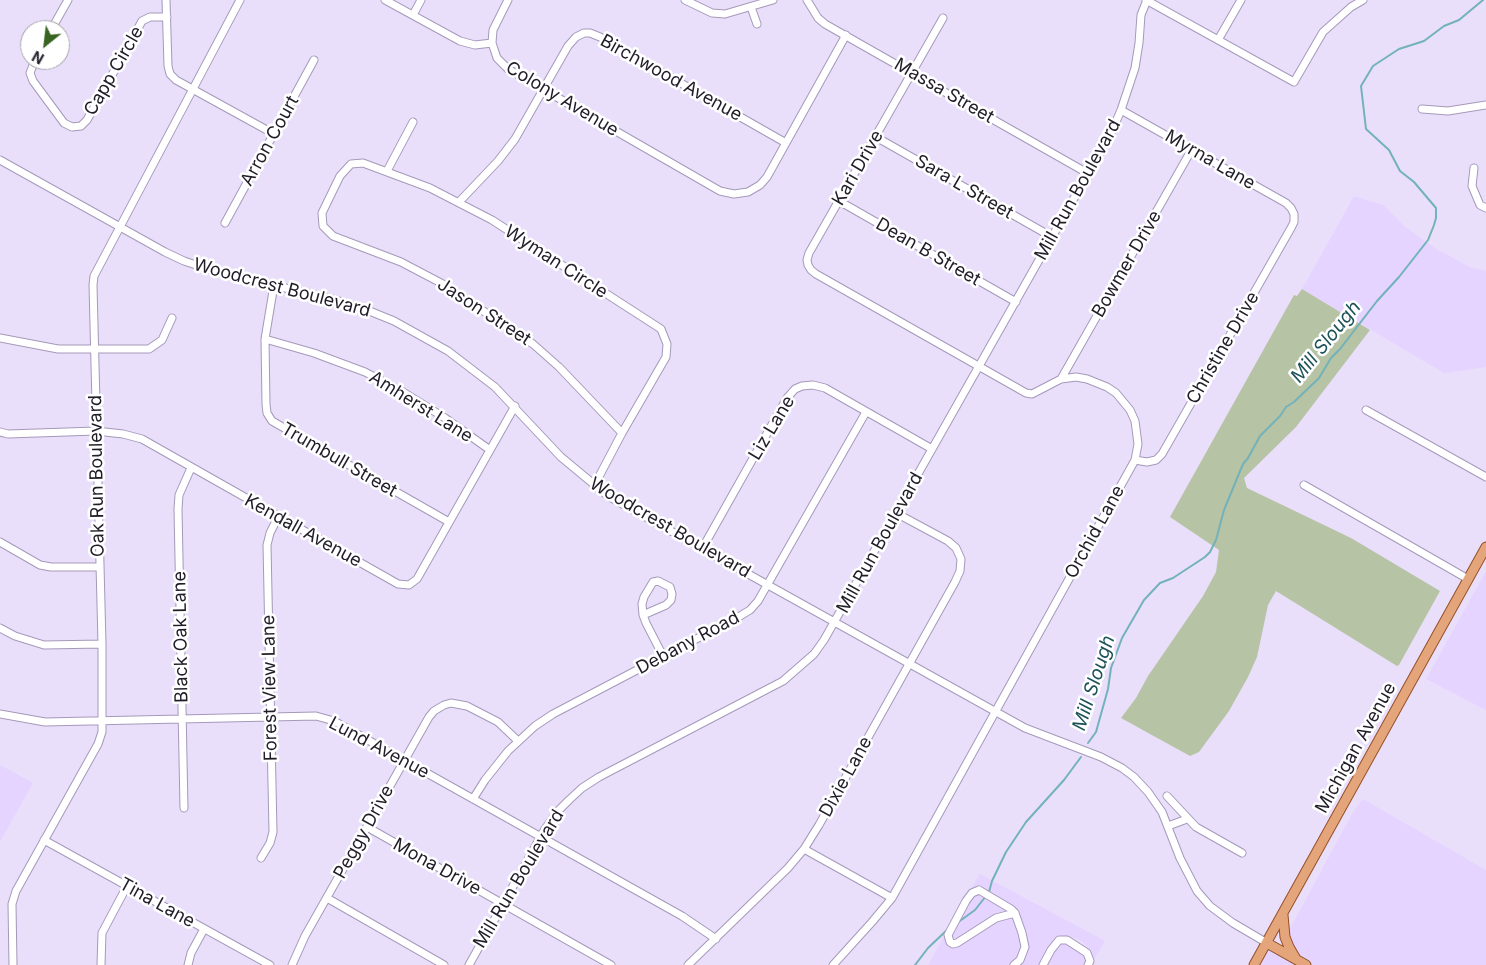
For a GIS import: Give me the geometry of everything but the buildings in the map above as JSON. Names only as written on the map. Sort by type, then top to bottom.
[{"type":"main road","name":"Michigan Avenue","points":[[1254,965],[1486,546]]},
{"type":"main road","points":[[1283,913],[1285,937],[1296,959]]},
{"type":"main road","points":[[1267,942],[1306,965]]},
{"type":"street","points":[[57,20],[68,0]]},
{"type":"street","points":[[166,0],[168,66],[170,74],[193,90],[274,134]]},
{"type":"street","name":"Oak Run Boulevard","points":[[13,965],[12,904],[16,891],[101,738],[102,644],[94,276],[240,0]]},
{"type":"street","name":"Colony Avenue","points":[[385,0],[460,41],[475,45],[492,43],[497,58],[508,69],[720,191],[734,194],[748,192],[760,185],[767,177],[786,143]]},
{"type":"street","points":[[413,15],[421,0]]},
{"type":"street","points":[[492,43],[492,30],[508,0]]},
{"type":"street","points":[[685,0],[712,13],[724,14],[773,0]]},
{"type":"street","name":"Massa Street","points":[[807,0],[818,18],[825,24],[1089,174]]},
{"type":"street","points":[[1147,0],[1294,82],[1323,32],[1351,7],[1363,0]]},
{"type":"street","name":"Mill Run Boulevard","points":[[469,965],[541,837],[557,812],[582,788],[599,777],[783,681],[814,654],[835,623],[1089,174],[1121,110],[1135,68],[1141,16],[1147,0]]},
{"type":"street","points":[[1218,40],[1241,0]]},
{"type":"street","points":[[751,7],[757,24]]},
{"type":"street","name":"Capp Circle","points":[[31,70],[30,73],[33,81],[64,123],[72,127],[81,126],[88,120],[142,21],[150,17],[167,18]]},
{"type":"street","name":"Kari Drive","points":[[808,265],[809,253],[943,18]]},
{"type":"street","name":"Birchwood Avenue","points":[[459,202],[515,139],[568,46],[576,37],[584,33],[600,36],[786,143]]},
{"type":"street","points":[[786,143],[846,35]]},
{"type":"street","name":"Arron Court","points":[[225,222],[314,60]]},
{"type":"street","points":[[1422,109],[1448,111],[1486,105]]},
{"type":"street","name":"Myrna Lane","points":[[1121,110],[1286,203],[1294,214]]},
{"type":"street","points":[[387,171],[413,122]]},
{"type":"street","name":"Sara L Street","points":[[876,138],[1052,237]]},
{"type":"street","name":"Bowmer Drive","points":[[1062,379],[1192,149]]},
{"type":"street","name":"Woodcrest Boulevard","points":[[0,160],[184,261],[214,272],[336,300],[367,310],[394,321],[448,351],[495,387],[515,406],[561,457],[608,496],[1024,728],[1101,757],[1122,768],[1134,777],[1148,792],[1162,812],[1187,874],[1197,891],[1210,906],[1233,923],[1267,942]]},
{"type":"street","name":"Wyman Circle","points":[[323,226],[322,213],[340,176],[351,164],[363,163],[430,188],[492,220],[661,329],[667,344],[666,357],[594,486]]},
{"type":"street","points":[[1474,168],[1472,186],[1480,205],[1486,208]]},
{"type":"street","name":"Dean B Street","points":[[839,201],[1016,302]]},
{"type":"street","name":"Christine Drive","points":[[1135,460],[1147,462],[1156,460],[1162,454],[1291,228],[1294,222],[1294,214]]},
{"type":"street","name":"Jason Street","points":[[323,226],[333,236],[401,262],[441,284],[533,344],[559,366],[622,433]]},
{"type":"street","name":"Orchid Lane","points":[[808,265],[816,274],[1026,393],[1032,394],[1062,379],[1076,377],[1107,387],[1116,393],[1130,410],[1138,444],[1135,460],[892,898],[833,965]]},
{"type":"street","name":"Trumbull Street","points":[[274,285],[265,339],[267,414],[272,421],[449,522]]},
{"type":"street","points":[[0,338],[58,349],[149,349],[162,340],[172,318]]},
{"type":"street","name":"Amherst Lane","points":[[265,339],[314,352],[365,372],[403,392],[445,418],[490,450]]},
{"type":"street","name":"Liz Lane","points":[[702,549],[787,398],[795,389],[813,385],[825,388],[932,449]]},
{"type":"street","name":"Kendall Avenue","points":[[0,432],[8,434],[96,431],[123,434],[142,440],[398,584],[409,585],[417,579],[515,406]]},
{"type":"street","points":[[1366,410],[1486,477]]},
{"type":"street","name":"Debany Road","points":[[473,798],[495,767],[518,741],[553,714],[745,613],[758,601],[866,412]]},
{"type":"street","name":"Black Oak Lane","points":[[184,808],[178,509],[179,495],[191,468]]},
{"type":"street","points":[[1304,485],[1468,579]]},
{"type":"street","name":"Dixie Lane","points":[[688,965],[788,868],[804,850],[960,571],[961,559],[956,548],[948,541],[896,513]]},
{"type":"street","name":"Forest View Lane","points":[[261,858],[273,832],[267,545],[270,533],[278,517]]},
{"type":"street","points":[[0,542],[40,565],[51,568],[99,566]]},
{"type":"street","points":[[643,615],[666,605],[671,600],[670,588],[658,581],[653,582],[642,604],[643,615],[663,656]]},
{"type":"street","points":[[0,628],[15,636],[44,645],[102,644]]},
{"type":"street","name":"Peggy Drive","points":[[292,965],[327,898],[434,711],[451,703],[467,706],[498,722],[518,741]]},
{"type":"street","name":"Lund Avenue","points":[[0,714],[45,722],[316,716],[334,721],[682,916],[716,939]]},
{"type":"street","points":[[1167,796],[1187,819],[1205,833],[1242,853]]},
{"type":"street","points":[[1168,826],[1187,819]]},
{"type":"street","name":"Mona Drive","points":[[367,828],[611,965]]},
{"type":"street","name":"Tina Lane","points":[[44,840],[270,965]]},
{"type":"street","points":[[804,850],[892,898]]},
{"type":"street","points":[[101,965],[102,933],[127,886]]},
{"type":"street","points":[[1014,965],[1020,960],[1025,947],[1015,913],[1011,908],[979,890],[972,893],[966,901],[948,935],[950,942],[957,943],[996,918],[1015,913]]},
{"type":"street","points":[[327,898],[444,965]]},
{"type":"street","points":[[188,965],[191,953],[204,929]]},
{"type":"street","points":[[1043,965],[1059,940],[1067,940],[1087,953],[1089,963]]},
{"type":"shaded area","points":[[1354,196],[1383,205],[1404,226],[1438,250],[1470,267],[1486,271],[1486,367],[1444,373],[1302,289]]},
{"type":"shaded area","points":[[1486,571],[1486,710],[1426,679]]},
{"type":"shaded area","points":[[0,765],[33,783],[0,842]]},
{"type":"shaded area","points":[[1363,799],[1486,870],[1486,965],[1313,965],[1299,956],[1292,945],[1288,932],[1353,812]]},
{"type":"shaded area","points":[[980,874],[1105,941],[1093,961],[1094,958],[1083,942],[1075,938],[1059,935],[1048,948],[1039,965],[1019,965],[1028,946],[1017,909],[981,887],[970,890]]},
{"type":"shaded area","points":[[978,894],[1009,912],[994,915],[959,938],[952,939],[952,935],[968,903]]},
{"type":"shaded area","points":[[1013,918],[1021,947],[1017,958],[1009,965],[928,965],[945,935],[945,941],[948,945],[957,947],[997,921]]},
{"type":"shaded area","points":[[1066,943],[1084,955],[1086,961],[1084,965],[1047,965],[1053,952],[1060,944]]},
{"type":"shaded area","points":[[1268,947],[1295,964],[1298,965],[1258,965]]},
{"type":"green space","points":[[1302,289],[1370,330],[1296,427],[1244,478],[1247,488],[1351,538],[1440,591],[1397,666],[1276,591],[1268,605],[1257,657],[1248,677],[1229,711],[1199,752],[1190,756],[1121,718],[1203,596],[1216,572],[1219,550],[1170,517],[1294,295],[1297,296]]},
{"type":"waterway","name":"Mill Slough","points":[[1088,743],[1096,732],[1108,689],[1111,668],[1122,638],[1144,600],[1160,583],[1173,578],[1210,552],[1216,540],[1224,510],[1243,464],[1260,436],[1280,416],[1286,407],[1294,402],[1319,378],[1331,358],[1428,240],[1436,218],[1436,208],[1414,182],[1400,171],[1389,150],[1366,129],[1361,86],[1373,66],[1399,49],[1424,41],[1444,26],[1459,20],[1483,0]]},
{"type":"waterway","name":"Mill Slough","points":[[989,892],[992,881],[1006,852],[1026,822],[1064,780],[1081,757]]},
{"type":"waterway","name":"Mill Slough","points":[[957,923],[975,910],[986,896]]},
{"type":"waterway","name":"Mill Slough","points":[[915,965],[928,948],[947,930]]}]
